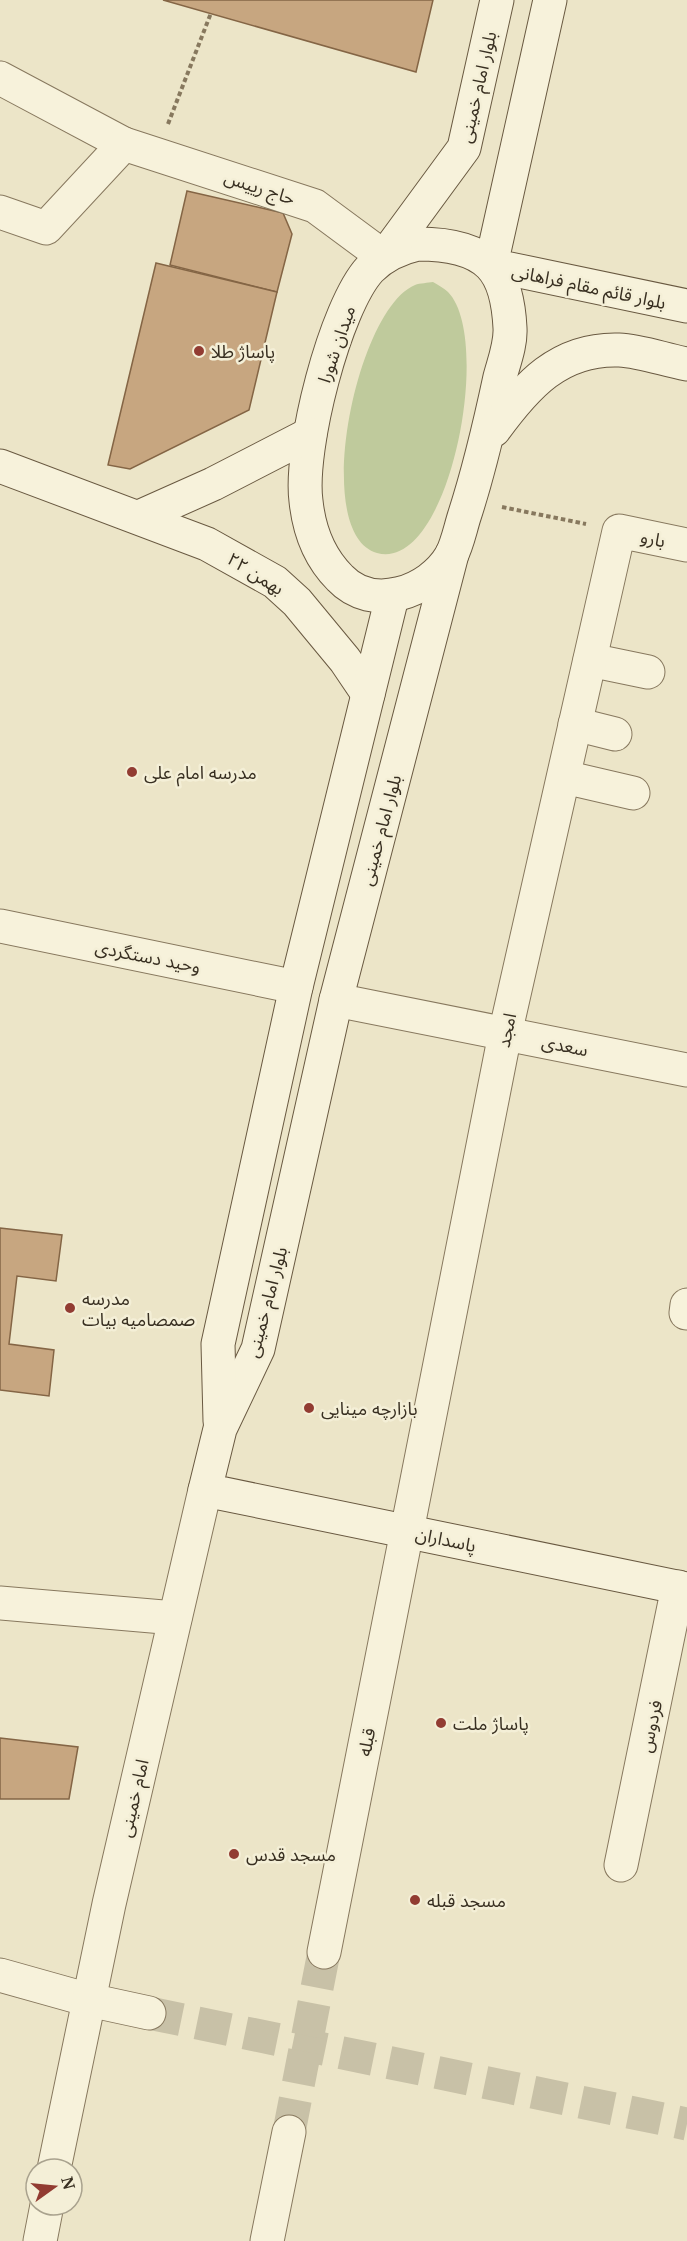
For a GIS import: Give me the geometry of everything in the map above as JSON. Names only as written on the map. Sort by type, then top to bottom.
[{"type":"street","name":"بلوار امام خمینی","points":[[384,257],[464,148],[497,0]]},
{"type":"street","points":[[392,597],[433,577],[452,554],[487,438],[510,331],[506,295],[491,265],[550,0]]},
{"type":"street","name":"حاج رییس","points":[[0,78],[124,144],[315,206],[384,257]]},
{"type":"street","points":[[0,212],[46,228],[124,144]]},
{"type":"street","name":"میدان شورا","points":[[392,597],[369,596],[348,587],[321,552],[311,532],[305,475],[310,434],[318,400],[344,314],[370,269],[384,257],[401,248],[432,244],[462,249],[491,265]]},
{"type":"street","name":"بلوار قائم مقام فراهانی","points":[[491,265],[687,306]]},
{"type":"street","points":[[487,438],[520,394],[542,374],[564,362],[590,353],[620,350],[687,364]]},
{"type":"street","points":[[139,517],[213,484],[310,434]]},
{"type":"street","name":"۲۲ بهمن","points":[[0,466],[207,544],[275,582],[297,602],[345,660],[368,694]]},
{"type":"street","name":"بارو","points":[[619,531],[687,545]]},
{"type":"street","name":"امجد","points":[[408,1532],[505,1034],[619,531]]},
{"type":"street","name":"بلوار امام خمینی","points":[[220,1429],[258,1349],[336,1000],[452,554]]},
{"type":"street","name":"بلوار امام خمینی","points":[[220,1429],[218,1344],[296,987],[392,597]]},
{"type":"street","points":[[590,660],[648,672]]},
{"type":"street","points":[[576,724],[615,734]]},
{"type":"street","points":[[564,777],[633,793]]},
{"type":"street","name":"وحید دستگردی","points":[[0,926],[296,987]]},
{"type":"street","name":"سعدی","points":[[336,1000],[687,1070]]},
{"type":"street","name":"امام خمینی","points":[[56,2157],[89,2000],[220,1429]]},
{"type":"street","name":"پاسداران","points":[[205,1490],[683,1588]]},
{"type":"street","name":"قبله","points":[[324,1952],[408,1532]]},
{"type":"street","name":"فردوس","points":[[621,1865],[683,1588]]},
{"type":"street","points":[[0,1603],[175,1618]]},
{"type":"street","points":[[0,1975],[89,2000],[149,2013]]},
{"type":"street","points":[[267,2241],[288,2132]]},
{"type":"street","points":[[40,2241],[45,2217]]},
{"type":"path","points":[[156,153],[211,13]]},
{"type":"path","points":[[469,501],[619,531]]},
{"type":"green space","points":[[433,282],[448,292],[461,318],[466,355],[465,401],[457,448],[443,492],[425,527],[403,549],[377,553],[357,537],[346,506],[344,466],[349,421],[359,375],[375,334],[394,303],[415,285]]},
{"type":"building","points":[[163,0],[433,0],[416,72]]},
{"type":"building","points":[[187,191],[283,213],[292,234],[277,292],[170,265]]},
{"type":"building","name":"پاساژ طلا","points":[[156,263],[277,292],[249,410],[130,469],[108,465]]},
{"type":"building","points":[[0,1228],[62,1235],[56,1281],[17,1276],[9,1344],[54,1350],[49,1396],[0,1390]]},
{"type":"building","points":[[0,1738],[78,1747],[69,1799],[0,1799]]},
{"type":"tunnel","points":[[289,2132],[324,1952]]},
{"type":"tunnel","points":[[149,2013],[687,2124]]},
{"type":"place","name":"پاساژ طلا","points":[[199,351]]},
{"type":"place","name":"مدرسه امام علی","points":[[132,772]]},
{"type":"place","name":"مدرسه صمصامیه بیات","points":[[70,1308]]},
{"type":"place","name":"بازارچه مینایی","points":[[309,1408]]},
{"type":"place","name":"پاساژ ملت","points":[[441,1723]]},
{"type":"place","name":"مسجد قدس","points":[[234,1854]]},
{"type":"place","name":"مسجد قبله","points":[[415,1900]]}]
